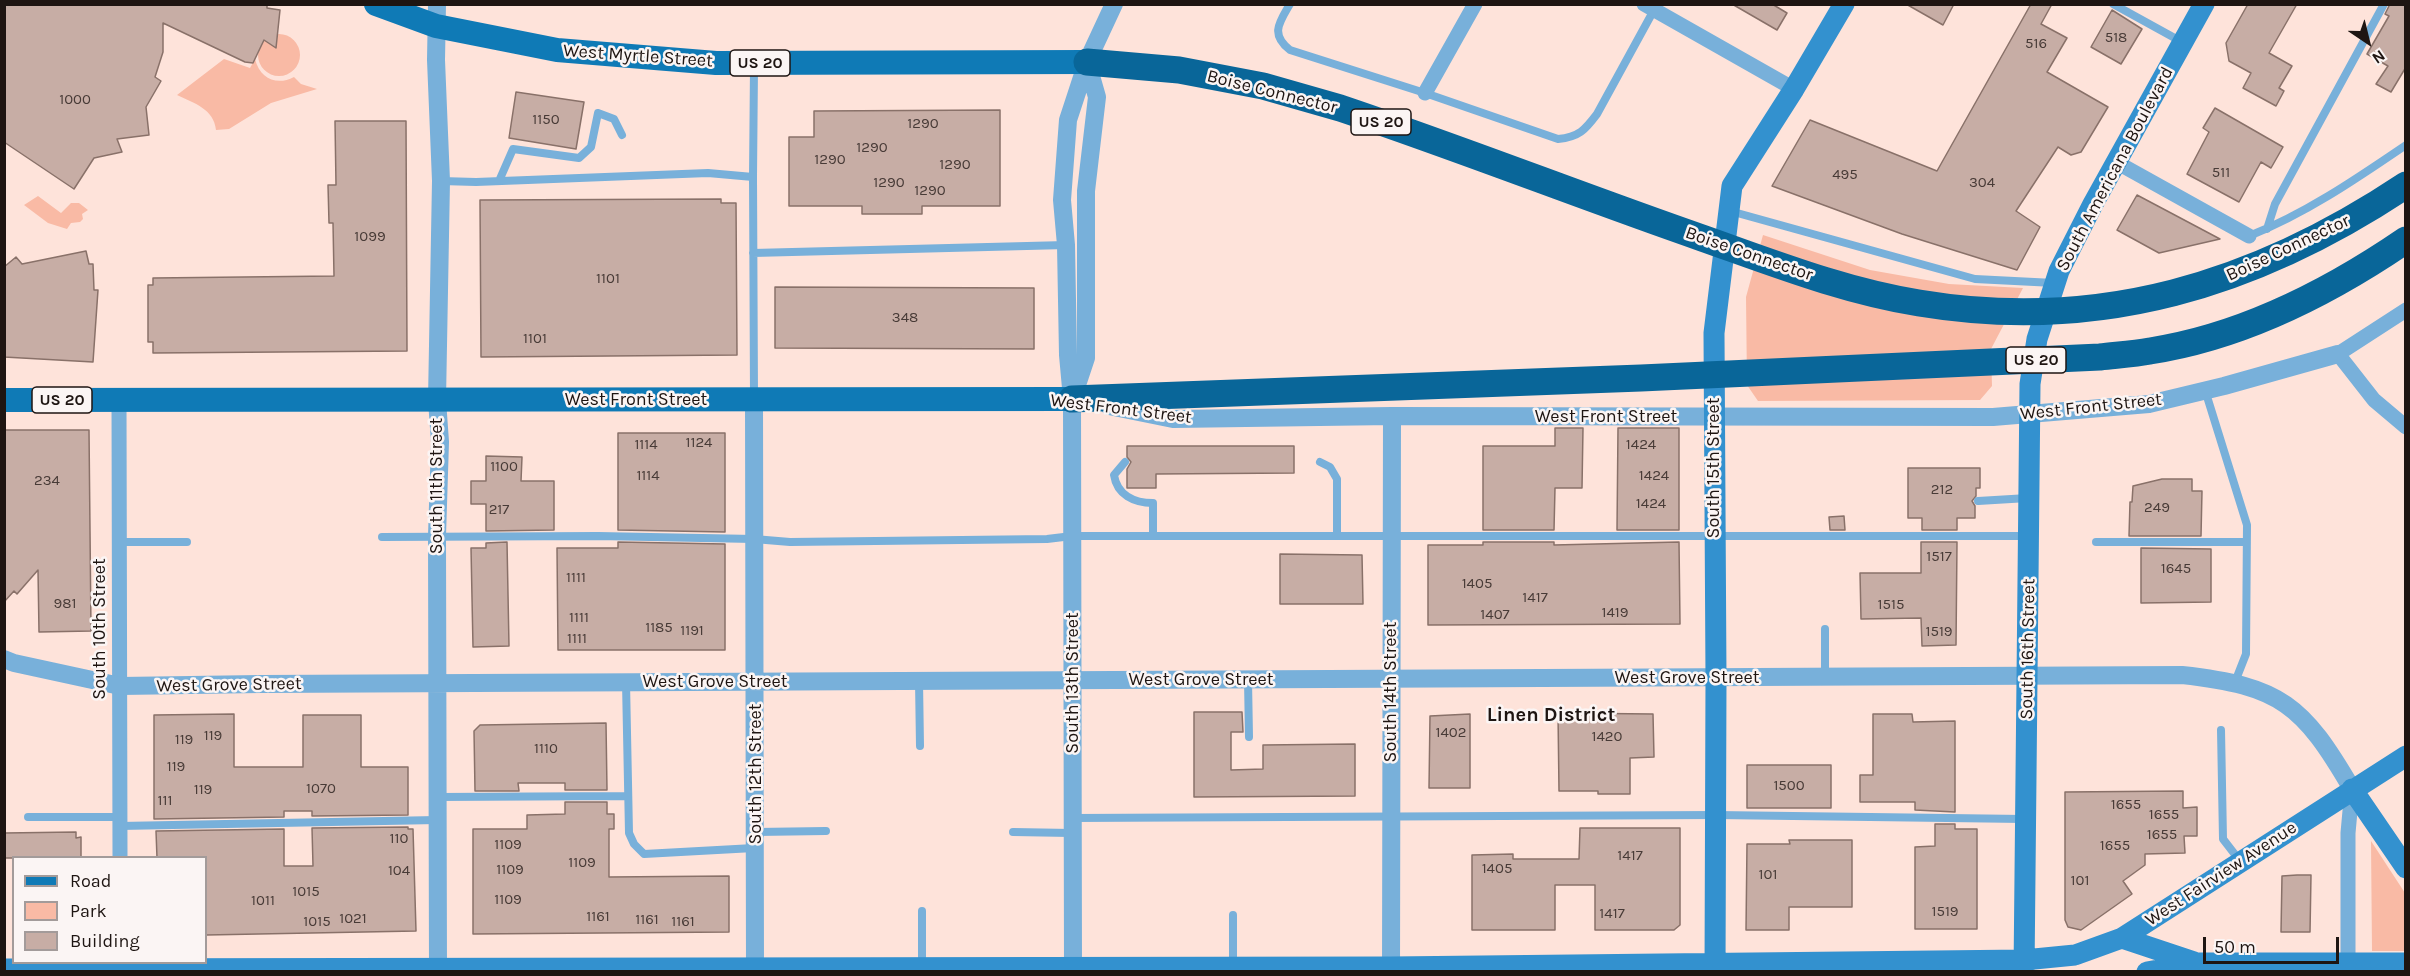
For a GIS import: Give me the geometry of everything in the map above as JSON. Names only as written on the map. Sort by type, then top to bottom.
[{"type":"highway","name":"Boise Connector","points":[[1087,62],[1179,70],[1263,87],[1329,105],[1457,148],[1665,225],[1818,278],[1870,293],[1965,310],[2020,313],[2085,309],[2140,302],[2189,290],[2251,269],[2310,242],[2370,209],[2406,185]]},
{"type":"highway","name":"US 20","points":[[1072,399],[1641,378],[2100,357],[2152,351],[2204,338],[2268,316],[2334,284],[2406,240]]},
{"type":"main road","name":"West Myrtle Street","points":[[376,4],[437,15],[557,50],[716,63],[1087,62]]},
{"type":"main road","name":"South 15th Street","points":[[1715,968],[1714,333],[1732,186],[1794,89],[1844,4]]},
{"type":"main road","name":"South Americana Boulevard","points":[[2037,339],[2055,283],[2088,213],[2204,4]]},
{"type":"main road","name":"South 16th Street","points":[[2024,966],[2030,384],[2037,339]]},
{"type":"main road","name":"West Front Street","points":[[4,400],[1072,399]]},
{"type":"main road","name":"West Fairview Avenue","points":[[4,969],[755,970],[922,967],[1391,969],[2024,966],[2074,955],[2122,938],[2406,756]]},
{"type":"main road","points":[[2352,789],[2406,868]]},
{"type":"main road","points":[[2122,938],[2197,963]]},
{"type":"main road","points":[[2147,972],[2197,963],[2348,968],[2406,963]]},
{"type":"street","name":"South 13th Street","points":[[1073,969],[1072,399],[1062,200],[1068,120],[1087,62],[1114,4]]},
{"type":"street","points":[[1425,93],[1475,4]]},
{"type":"street","points":[[1652,6],[1794,89]]},
{"type":"street","name":"South 11th Street","points":[[437,15],[441,181],[437,400],[440,442],[437,536],[438,970]]},
{"type":"street","name":"South 13th Street","points":[[1072,399],[1086,358],[1086,191],[1097,97],[1087,62]]},
{"type":"street","points":[[2116,162],[2249,236]]},
{"type":"street","points":[[2406,310],[2338,354],[2374,400],[2406,427]]},
{"type":"street","name":"West Front Street","points":[[1072,399],[1173,419],[1993,417],[2149,404],[2338,354]]},
{"type":"street","name":"South 12th Street","points":[[754,399],[755,970]]},
{"type":"street","name":"South 10th Street","points":[[119,400],[120,856]]},
{"type":"street","name":"South 14th Street","points":[[1391,969],[1392,417]]},
{"type":"street","name":"West Grove Street","points":[[4,659],[120,686],[2182,675],[2248,685],[2279,699],[2308,722],[2330,752],[2352,789]]},
{"type":"street","points":[[2348,968],[2348,833],[2352,789]]},
{"type":"lane","points":[[1290,4],[1280,23],[1278,34],[1281,43],[1290,51],[1425,93],[1558,140],[1573,138],[1586,128],[1596,114],[1652,6]]},
{"type":"lane","points":[[2113,4],[2183,42]]},
{"type":"lane","points":[[2267,229],[2275,204],[2384,4]]},
{"type":"lane","points":[[754,63],[754,399]]},
{"type":"lane","points":[[500,181],[513,148],[579,158],[591,147],[598,113],[614,119],[622,135]]},
{"type":"lane","points":[[2249,236],[2267,229],[2346,186],[2406,145]]},
{"type":"lane","points":[[441,181],[708,173],[753,177]]},
{"type":"lane","points":[[1729,210],[1975,279],[2055,283]]},
{"type":"lane","points":[[753,253],[1066,245]]},
{"type":"lane","points":[[2205,390],[2244,512],[2246,654],[2235,682]]},
{"type":"lane","points":[[1125,462],[1114,475],[1115,482],[1126,496],[1141,503],[1153,503],[1153,536]]},
{"type":"lane","points":[[1320,462],[1330,467],[1337,478],[1337,536]]},
{"type":"lane","points":[[1978,501],[2029,498]]},
{"type":"lane","points":[[382,537],[754,539],[790,542],[1047,539],[1072,536],[2029,536]]},
{"type":"lane","points":[[120,542],[187,542]]},
{"type":"lane","points":[[2096,542],[2246,542]]},
{"type":"lane","points":[[1825,629],[1825,677]]},
{"type":"lane","points":[[1248,680],[1249,737]]},
{"type":"lane","points":[[919,681],[920,746]]},
{"type":"lane","points":[[626,682],[629,833],[634,844],[644,854],[826,831]]},
{"type":"lane","points":[[2221,730],[2223,839],[2241,862]]},
{"type":"lane","points":[[437,797],[628,796]]},
{"type":"lane","points":[[1014,832],[1073,826],[1392,818],[1716,815],[2026,819]]},
{"type":"lane","points":[[28,818],[120,822],[437,820]]},
{"type":"lane","points":[[922,911],[922,967]]},
{"type":"lane","points":[[1233,915],[1233,967]]},
{"type":"green space","points":[[279,34],[294,40],[300,55],[294,70],[279,76],[264,70],[258,55],[264,40]]},
{"type":"green space","points":[[224,59],[250,68],[255,59],[261,72],[270,79],[281,81],[294,77],[301,84],[317,89],[271,103],[229,129],[216,130],[207,112],[177,95]]},
{"type":"green space","points":[[38,196],[61,213],[71,203],[79,203],[88,210],[82,214],[83,219],[80,222],[71,223],[67,229],[48,223],[24,205]]},
{"type":"green space","points":[[1763,235],[1870,270],[1949,284],[2023,288],[1991,349],[1992,386],[1980,400],[1758,401],[1747,385],[1746,297]]},
{"type":"green space","points":[[2371,841],[2405,893],[2405,951],[2372,951]]},
{"type":"building","points":[[4,4],[267,4],[267,8],[280,10],[276,48],[264,40],[253,63],[245,62],[163,23],[163,52],[155,77],[161,81],[146,107],[149,135],[117,139],[122,152],[94,158],[74,189],[4,142]]},
{"type":"building","points":[[1732,4],[1772,4],[1787,13],[1777,30]]},
{"type":"building","points":[[1906,4],[1954,4],[1943,25]]},
{"type":"building","points":[[2031,4],[2052,4],[2041,24],[2067,38],[2047,72],[2108,107],[2081,152],[2071,155],[2058,147],[2016,211],[2040,227],[2017,270],[1902,234],[1772,186],[1810,120],[1937,171]]},
{"type":"building","points":[[2248,4],[2297,4],[2269,53],[2292,66],[2279,88],[2284,91],[2276,106],[2243,88],[2251,73],[2229,61],[2226,43]]},
{"type":"building","points":[[2390,4],[2406,4],[2406,67],[2391,92],[2376,84],[2388,66],[2367,54],[2389,16],[2385,14]]},
{"type":"building","points":[[2112,10],[2142,29],[2121,64],[2091,47]]},
{"type":"building","points":[[516,92],[584,102],[576,149],[509,138]]},
{"type":"building","points":[[2215,108],[2283,147],[2271,168],[2261,162],[2239,202],[2187,174],[2209,132],[2203,128]]},
{"type":"building","points":[[1000,110],[1000,206],[922,206],[922,214],[862,214],[862,206],[789,206],[789,137],[814,137],[814,111]]},
{"type":"building","points":[[335,121],[406,121],[407,351],[153,353],[153,342],[148,342],[148,285],[153,285],[153,278],[334,276],[333,223],[329,223],[328,185],[336,185]]},
{"type":"building","points":[[2137,195],[2220,239],[2159,253],[2117,230]]},
{"type":"building","points":[[721,199],[721,203],[736,203],[737,355],[481,357],[480,200]]},
{"type":"building","points":[[86,251],[89,264],[93,264],[94,290],[98,290],[93,362],[4,357],[4,267],[16,257],[22,264]]},
{"type":"building","points":[[775,287],[1034,288],[1034,349],[775,348]]},
{"type":"building","points":[[1555,428],[1583,428],[1582,488],[1555,488],[1554,530],[1483,530],[1483,446],[1555,446]]},
{"type":"building","points":[[1618,428],[1679,428],[1679,530],[1617,530]]},
{"type":"building","points":[[4,430],[89,430],[91,631],[39,632],[38,570],[17,594],[14,591],[4,602]]},
{"type":"building","points":[[618,433],[725,433],[725,532],[618,530]]},
{"type":"building","points":[[1127,446],[1294,446],[1294,473],[1156,474],[1156,488],[1127,488],[1127,469],[1131,462],[1127,457]]},
{"type":"building","points":[[486,456],[522,457],[521,481],[554,481],[554,530],[486,531],[486,504],[471,504],[471,481],[486,481]]},
{"type":"building","points":[[1908,468],[1980,468],[1980,488],[1976,488],[1976,496],[1972,501],[1975,506],[1975,518],[1957,518],[1957,530],[1922,530],[1922,518],[1908,518]]},
{"type":"building","points":[[2162,479],[2192,479],[2192,491],[2202,491],[2201,536],[2129,536],[2133,486]]},
{"type":"building","points":[[1844,516],[1845,530],[1830,530],[1829,517]]},
{"type":"building","points":[[507,542],[509,646],[473,647],[471,548],[486,548],[486,543]]},
{"type":"building","points":[[618,542],[725,544],[725,650],[558,650],[557,548],[618,548]]},
{"type":"building","points":[[1483,542],[1554,542],[1554,545],[1679,542],[1680,624],[1428,625],[1428,545],[1483,545]]},
{"type":"building","points":[[1921,542],[1957,542],[1956,645],[1922,646],[1921,618],[1861,619],[1860,573],[1921,573]]},
{"type":"building","points":[[2141,548],[2211,549],[2211,602],[2141,603]]},
{"type":"building","points":[[1280,554],[1362,555],[1363,604],[1280,604]]},
{"type":"building","points":[[1194,712],[1242,712],[1243,732],[1231,732],[1231,770],[1263,769],[1263,745],[1355,744],[1355,796],[1194,797]]},
{"type":"building","points":[[1558,713],[1653,714],[1654,757],[1630,758],[1630,794],[1559,791]]},
{"type":"building","points":[[234,714],[234,767],[303,767],[303,715],[361,715],[361,767],[408,767],[408,815],[312,816],[312,811],[284,811],[284,817],[154,819],[154,715]]},
{"type":"building","points":[[1470,714],[1470,788],[1429,788],[1430,716]]},
{"type":"building","points":[[1873,714],[1912,714],[1913,722],[1955,721],[1955,812],[1915,810],[1915,802],[1860,802],[1860,775],[1873,775]]},
{"type":"building","points":[[606,723],[607,790],[565,790],[565,783],[518,783],[519,791],[475,791],[474,731],[480,725]]},
{"type":"building","points":[[1747,765],[1831,765],[1831,808],[1747,808]]},
{"type":"building","points":[[2183,791],[2183,808],[2197,807],[2197,836],[2184,836],[2185,853],[2145,854],[2145,865],[2123,881],[2132,894],[2081,930],[2068,927],[2065,920],[2065,792]]},
{"type":"building","points":[[565,802],[607,802],[607,814],[614,814],[614,829],[609,829],[609,877],[729,876],[729,932],[473,934],[473,829],[527,829],[527,815],[565,814]]},
{"type":"building","points":[[1935,824],[1955,824],[1955,829],[1977,829],[1977,929],[1915,929],[1915,847],[1935,846]]},
{"type":"building","points":[[408,827],[408,829],[413,829],[416,931],[207,935],[207,856],[157,856],[156,831],[284,829],[284,866],[313,866],[312,828]]},
{"type":"building","points":[[1580,828],[1680,828],[1680,925],[1674,930],[1595,930],[1595,885],[1555,885],[1555,930],[1472,930],[1472,855],[1513,854],[1513,859],[1579,859]]},
{"type":"building","points":[[76,832],[76,838],[81,837],[81,856],[4,858],[4,833]]},
{"type":"building","points":[[1789,840],[1852,840],[1852,907],[1789,907],[1789,930],[1746,930],[1747,844],[1790,844]]},
{"type":"building","points":[[2311,875],[2310,932],[2281,932],[2282,876]]},
{"type":"district","name":"Linen District","points":[[1551,715]]}]
